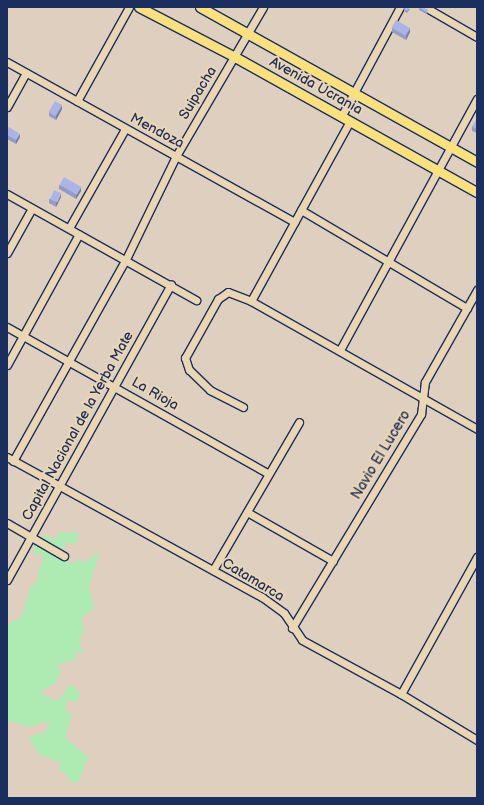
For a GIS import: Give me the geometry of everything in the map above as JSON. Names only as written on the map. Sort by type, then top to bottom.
[{"type":"main road","name":"Avenida Ucrania","points":[[139,7],[235,57],[477,192]]},
{"type":"main road","name":"Avenida Ucrania","points":[[200,7],[477,162]]},
{"type":"street","points":[[77,101],[129,7]]},
{"type":"street","name":"Suipacha","points":[[10,459],[69,360],[126,259],[176,156],[263,7]]},
{"type":"street","points":[[341,117],[400,7]]},
{"type":"street","points":[[425,7],[477,37]]},
{"type":"street","name":"Mendoza","points":[[7,62],[294,222]]},
{"type":"street","points":[[7,108],[26,73]]},
{"type":"street","points":[[340,350],[436,170],[477,99]]},
{"type":"street","points":[[251,301],[350,121]]},
{"type":"street","points":[[69,228],[125,129]]},
{"type":"street","points":[[7,194],[171,284],[196,300]]},
{"type":"street","points":[[7,253],[32,208]]},
{"type":"street","points":[[301,210],[467,308]]},
{"type":"street","points":[[7,366],[79,234]]},
{"type":"street","name":"Capital Nacional de la Yerba Mate","points":[[7,580],[171,284]]},
{"type":"street","name":"Navio El Lucero","points":[[292,628],[421,414],[425,382],[477,290]]},
{"type":"street","points":[[243,407],[210,390],[189,370],[185,358],[218,299],[228,292],[251,301],[340,350],[477,429]]},
{"type":"street","name":"La Rioja","points":[[7,327],[69,360],[269,474]]},
{"type":"street","points":[[213,570],[299,422]]},
{"type":"street","name":"Catamarca","points":[[10,459],[262,597],[284,614],[292,628],[302,640],[401,694],[477,740]]},
{"type":"street","points":[[247,512],[333,561]]},
{"type":"street","points":[[7,523],[64,556]]},
{"type":"street","points":[[401,694],[477,557]]},
{"type":"green space","points":[[60,532],[77,533],[79,538],[75,544],[66,542],[65,547],[58,548],[69,555],[69,565],[79,559],[83,563],[100,551],[89,586],[94,607],[81,619],[84,630],[81,634],[80,645],[83,654],[74,651],[76,659],[57,665],[61,671],[56,683],[40,692],[54,701],[63,696],[68,685],[72,685],[81,695],[77,701],[66,701],[65,710],[72,715],[65,737],[88,757],[78,783],[71,782],[66,774],[58,769],[62,763],[40,755],[28,738],[45,732],[50,724],[43,722],[34,726],[25,726],[7,720],[7,625],[22,616],[30,588],[39,579],[38,571],[44,560],[41,554],[35,555],[34,544],[45,535],[55,540]]},
{"type":"building","points":[[405,7],[410,7],[407,11],[404,9]]},
{"type":"building","points":[[419,7],[423,7],[428,10],[427,12]]},
{"type":"building","points":[[396,20],[410,28],[405,36],[392,28]]},
{"type":"building","points":[[55,101],[62,105],[55,116],[48,112]]},
{"type":"building","points":[[477,120],[477,129],[472,127]]},
{"type":"building","points":[[9,127],[20,134],[16,140],[7,135],[7,130]]},
{"type":"building","points":[[64,177],[81,187],[77,195],[60,185]]},
{"type":"building","points":[[54,190],[61,193],[57,202],[50,199]]}]
